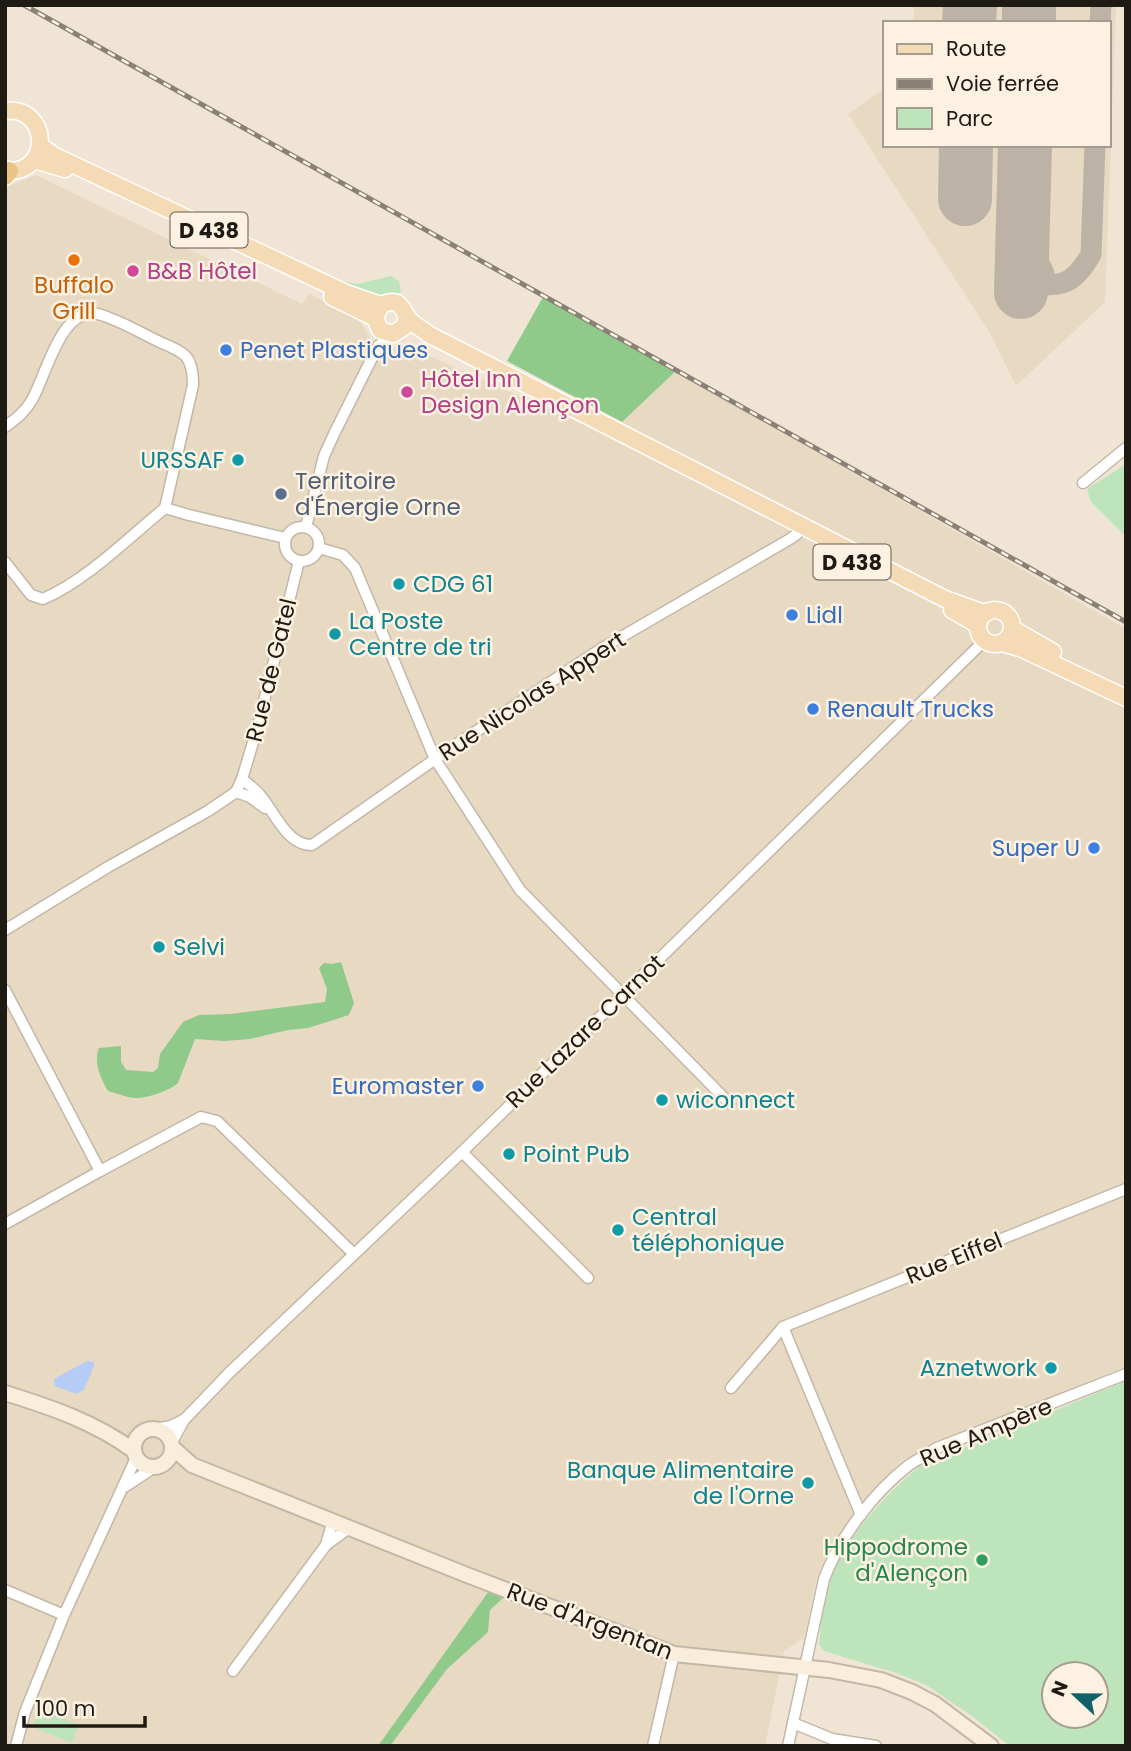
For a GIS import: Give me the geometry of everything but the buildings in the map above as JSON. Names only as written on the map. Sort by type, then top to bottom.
[{"type":"main road","points":[[5,111],[20,112],[29,117],[40,135],[37,153],[27,166],[7,173]]},
{"type":"main road","name":"D 438","points":[[37,153],[55,156],[346,293],[378,317]]},
{"type":"main road","points":[[390,302],[404,309],[400,327],[384,333],[378,317],[390,302]]},
{"type":"main road","name":"D 438","points":[[400,327],[799,530],[945,599],[981,619]]},
{"type":"main road","points":[[989,611],[1001,611],[1010,618],[1013,629],[1009,638],[1002,643],[993,645],[980,637],[981,619],[989,611]]},
{"type":"main road","points":[[1013,629],[1126,690]]},
{"type":"main road","points":[[1002,643],[1020,648],[1126,698]]},
{"type":"main road","points":[[5,1393],[71,1415],[136,1448],[143,1465],[159,1466],[170,1457],[172,1445],[162,1431],[148,1429],[136,1448]]},
{"type":"main road","name":"Rue d'Argentan","points":[[172,1445],[192,1465]]},
{"type":"main road","name":"Rue d'Argentan","points":[[159,1466],[192,1465],[674,1654],[804,1668],[880,1680],[935,1704],[991,1746]]},
{"type":"street","points":[[5,426],[18,418],[31,401],[67,324],[79,315],[96,314],[176,349],[190,358],[193,385],[165,508],[78,578],[43,599],[31,595],[5,562]]},
{"type":"street","points":[[378,317],[378,346]]},
{"type":"street","points":[[306,527],[324,456],[378,346],[400,327]]},
{"type":"street","points":[[1083,483],[1126,448]]},
{"type":"street","points":[[165,508],[285,538]]},
{"type":"street","points":[[306,527],[317,536],[318,548],[315,556],[299,561],[290,557],[286,551],[285,538],[295,528],[306,527]]},
{"type":"street","name":"Rue Nicolas Appert","points":[[242,779],[260,795],[296,840],[304,845],[312,845],[435,759],[621,636],[799,530]]},
{"type":"street","points":[[318,548],[343,555],[355,568],[435,759],[520,890],[730,1104]]},
{"type":"street","name":"Rue de Gatel","points":[[242,779],[299,561]]},
{"type":"street","name":"Rue Lazare Carnot","points":[[172,1445],[184,1420],[230,1372],[462,1152],[984,641]]},
{"type":"street","points":[[5,930],[108,867],[208,811],[236,792],[242,779]]},
{"type":"street","name":"Rue Nicolas Appert","points":[[236,792],[250,797],[271,812]]},
{"type":"street","points":[[5,990],[100,1171]]},
{"type":"street","points":[[5,1224],[201,1117],[217,1121],[354,1254]]},
{"type":"street","points":[[462,1152],[588,1278]]},
{"type":"street","name":"Rue Eiffel","points":[[783,1327],[1126,1189]]},
{"type":"street","points":[[731,1388],[783,1327],[861,1515]]},
{"type":"street","name":"Rue Ampère","points":[[788,1746],[824,1579],[830,1564],[861,1515],[909,1465],[937,1448],[1126,1374]]},
{"type":"street","name":"Rue Lazare Carnot","points":[[155,1429],[184,1420]]},
{"type":"street","points":[[16,1746],[25,1712],[64,1615],[122,1488],[136,1448]]},
{"type":"street","points":[[122,1488],[159,1466]]},
{"type":"street","points":[[233,1671],[340,1523],[345,1531],[326,1545]]},
{"type":"street","points":[[5,1590],[64,1615]]},
{"type":"street","points":[[653,1746],[674,1654]]},
{"type":"street","points":[[793,1723],[832,1739],[876,1746]]},
{"type":"shaded area","points":[[914,5],[1116,5],[1105,302],[1016,386],[990,333],[848,114],[883,90],[883,147],[1110,147],[1110,21],[914,21]]},
{"type":"shaded area","points":[[36,175],[302,304],[309,294],[337,307],[360,320],[370,338],[367,348],[381,357],[389,349],[402,346],[414,349],[611,437],[618,426],[676,371],[1126,629],[1126,1366],[924,1448],[903,1460],[885,1477],[840,1535],[817,1576],[804,1638],[784,1651],[765,1746],[5,1746],[6,187]]},
{"type":"green space","points":[[195,215],[342,281],[357,284],[391,276],[399,281],[401,291],[397,296],[374,298]]},
{"type":"green space","points":[[543,297],[676,371],[622,422],[507,361]]},
{"type":"green space","points":[[1126,464],[1126,537],[1091,502],[1087,489]]},
{"type":"green space","points":[[341,962],[354,1003],[349,1015],[308,1028],[250,1039],[195,1039],[178,1083],[169,1089],[141,1098],[108,1091],[100,1076],[97,1065],[99,1048],[121,1046],[121,1062],[126,1070],[153,1072],[158,1068],[160,1054],[183,1022],[199,1015],[230,1014],[325,1002],[327,989],[319,968],[324,963]]},
{"type":"green space","name":"Hippodrome d'Alençon","points":[[1126,1381],[1126,1746],[1010,1746],[926,1685],[824,1651],[819,1645],[822,1609],[831,1575],[858,1531],[895,1488],[920,1466]]},
{"type":"green space","points":[[489,1591],[504,1597],[490,1610],[488,1632],[447,1669],[390,1746],[378,1746]]},
{"type":"green space","points":[[39,1709],[79,1725],[72,1743],[32,1727]]},
{"type":"water","points":[[87,1361],[94,1362],[94,1366],[84,1390],[76,1394],[55,1386],[54,1379]]},
{"type":"taxiway","points":[[1100,21],[1101,5]]},
{"type":"taxiway","points":[[1022,283],[1063,283],[1077,274],[1091,254],[1095,147]]},
{"type":"taxiway","points":[[1023,238],[1044,274],[1040,284],[1027,286]]},
{"type":"runway","points":[[969,21],[970,5]]},
{"type":"runway","points":[[1029,5],[1029,21]]},
{"type":"runway","points":[[965,199],[966,147]]},
{"type":"runway","points":[[1021,292],[1025,147]]},
{"type":"railway","points":[[24,5],[1126,622]]},
{"type":"place","name":"Buffalo Grill","points":[[74,260]]},
{"type":"place","name":"B&B Hôtel","points":[[133,271]]},
{"type":"place","name":"Penet Plastiques","points":[[226,350]]},
{"type":"place","name":"Hôtel Inn Design Alençon","points":[[407,392]]},
{"type":"place","name":"URSSAF","points":[[238,460]]},
{"type":"place","name":"Territoire d'Énergie Orne","points":[[281,494]]},
{"type":"place","name":"CDG 61","points":[[399,584]]},
{"type":"place","name":"Lidl","points":[[792,615]]},
{"type":"place","name":"La Poste Centre de tri","points":[[335,634]]},
{"type":"place","name":"Renault Trucks","points":[[813,709]]},
{"type":"place","name":"Super U","points":[[1094,848]]},
{"type":"place","name":"Selvi","points":[[159,947]]},
{"type":"place","name":"Euromaster","points":[[478,1086]]},
{"type":"place","name":"wiconnect","points":[[662,1100]]},
{"type":"place","name":"Point Pub","points":[[509,1154]]},
{"type":"place","name":"Central téléphonique","points":[[618,1230]]},
{"type":"place","name":"Aznetwork","points":[[1051,1368]]},
{"type":"place","name":"Banque Alimentaire de l'Orne","points":[[808,1483]]},
{"type":"place","name":"Hippodrome d'Alençon","points":[[982,1560]]}]
